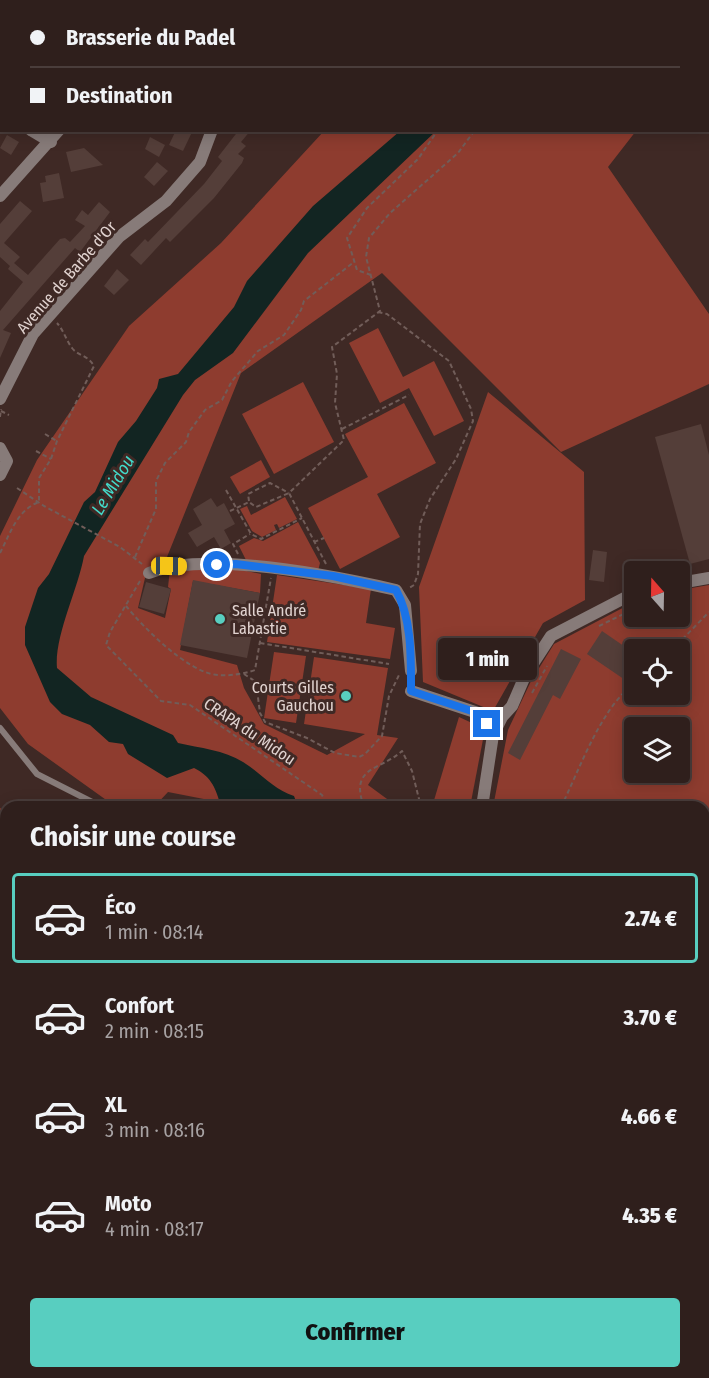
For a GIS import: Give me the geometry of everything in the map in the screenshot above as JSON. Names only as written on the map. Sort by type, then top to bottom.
[{"type":"street","points":[[34,132],[51,142]]},
{"type":"street","points":[[0,196],[58,132]]},
{"type":"street","name":"Avenue de Barbe d'Or","points":[[0,399],[33,334],[119,237],[166,201],[200,162],[211,132]]},
{"type":"street","points":[[0,448],[7,461],[0,475]]},
{"type":"street","points":[[148,572],[169,566],[236,564],[245,567],[333,576],[396,590],[405,605],[411,669]]},
{"type":"street","points":[[690,581],[709,578]]},
{"type":"street","points":[[483,801],[493,735],[502,717],[512,706],[525,676],[551,636],[624,598]]},
{"type":"street","points":[[411,691],[481,714],[493,735]]},
{"type":"lane","points":[[411,669],[411,691]]},
{"type":"lane","points":[[0,728],[37,774],[90,801]]},
{"type":"path","points":[[371,275],[357,270],[347,238],[367,208],[418,159],[437,132]]},
{"type":"path","points":[[378,312],[366,257],[369,238],[390,213],[458,153],[474,132]]},
{"type":"path","points":[[135,557],[156,509],[156,481],[171,454],[186,442],[189,432],[205,410],[222,400],[232,381],[258,351],[284,334],[301,310],[304,301],[354,262]]},
{"type":"path","points":[[333,576],[289,492],[270,483],[248,494],[249,502],[256,507],[289,492],[344,440],[335,403],[337,374],[332,348],[378,312]]},
{"type":"path","points":[[378,312],[387,314],[449,361],[471,409],[473,421],[456,459],[430,499],[420,524],[418,574],[414,585],[399,595]]},
{"type":"path","points":[[39,502],[39,478],[51,459],[57,441],[94,366],[89,357],[72,349],[65,332],[54,320]]},
{"type":"path","points":[[342,429],[409,395]]},
{"type":"path","points":[[1,411],[9,415]]},
{"type":"path","points":[[45,434],[57,441]]},
{"type":"path","points":[[36,451],[51,459]]},
{"type":"path","points":[[255,486],[256,490]]},
{"type":"path","points":[[17,488],[44,506],[120,547],[135,557],[148,572]]},
{"type":"path","points":[[226,490],[251,534],[261,539],[302,518]]},
{"type":"path","points":[[0,553],[27,506],[39,502]]},
{"type":"path","points":[[230,511],[249,502]]},
{"type":"path","points":[[265,503],[266,507]]},
{"type":"path","points":[[275,524],[278,530]]},
{"type":"path","points":[[245,567],[233,544],[251,534]]},
{"type":"path","points":[[314,542],[324,538]]},
{"type":"path","points":[[244,674],[255,670],[272,570]]},
{"type":"path","name":"CRAPA du Midou","points":[[148,572],[126,606],[106,645],[161,701],[190,705],[322,795],[325,801]]},
{"type":"path","name":"CRAPA du Midou","points":[[126,606],[173,653],[206,672],[216,675],[244,674]]},
{"type":"path","points":[[683,639],[709,612]]},
{"type":"path","points":[[598,626],[624,614]]},
{"type":"path","points":[[260,643],[390,664]]},
{"type":"path","points":[[512,706],[529,698],[552,657]]},
{"type":"path","points":[[244,674],[256,682],[260,713],[265,722],[308,738],[334,753],[359,757],[365,754],[382,736],[389,696],[401,669],[411,669]]},
{"type":"path","points":[[564,801],[604,721],[624,693]]},
{"type":"path","points":[[362,801],[359,795],[363,776],[372,767],[402,751],[412,771],[420,801]]},
{"type":"shaded area","points":[[323,132],[635,132],[608,167],[709,314],[709,384],[561,452],[382,273],[241,373],[167,557],[145,578],[138,608],[165,618],[171,589],[168,587],[170,569],[237,569],[261,574],[260,593],[193,581],[180,650],[237,665],[244,688],[264,724],[327,755],[365,734],[304,724],[314,657],[388,668],[377,735],[398,738],[368,785],[390,801],[214,801],[168,792],[160,801],[108,801],[28,744],[0,708],[0,536],[37,460],[129,326],[221,243]]},
{"type":"shaded area","points":[[378,328],[403,377],[434,361],[464,421],[434,436],[409,388],[380,403],[349,343]]},
{"type":"shaded area","points":[[303,382],[334,442],[274,474],[242,414]]},
{"type":"shaded area","points":[[488,392],[584,472],[585,600],[543,623],[493,711],[423,682],[419,587]]},
{"type":"shaded area","points":[[404,403],[436,463],[377,494],[400,537],[340,569],[308,508],[368,477],[345,434]]},
{"type":"shaded area","points":[[261,460],[270,477],[240,494],[230,477]]},
{"type":"shaded area","points":[[285,497],[297,519],[279,528],[277,524],[274,525],[276,530],[262,537],[252,531],[240,509],[247,506],[251,515]]},
{"type":"shaded area","points":[[298,522],[320,563],[318,571],[246,560],[239,546],[254,538],[263,541]]},
{"type":"shaded area","points":[[277,575],[371,589],[366,623],[395,628],[390,659],[267,642]]},
{"type":"shaded area","points":[[709,585],[709,801],[494,801],[508,730],[531,681],[554,644],[624,607],[624,627],[690,627],[690,588]]},
{"type":"shaded area","points":[[274,652],[306,656],[296,723],[264,718]]},
{"type":"shaded area","points":[[459,717],[485,729],[471,801],[434,801]]},
{"type":"water","name":"Le Midou","points":[[399,132],[435,132],[308,253],[233,353],[195,380],[183,395],[84,556],[59,642],[57,668],[91,697],[173,735],[178,743],[236,758],[273,785],[294,796],[296,801],[219,801],[211,782],[194,768],[167,778],[128,754],[123,744],[109,742],[90,725],[62,714],[50,702],[25,645],[25,627],[38,588],[49,574],[84,502],[95,492],[118,442],[136,421],[157,388],[159,379],[178,374],[234,307],[247,281],[313,206]]},
{"type":"building","points":[[175,132],[192,132],[183,151],[169,145]]},
{"type":"building","points":[[237,132],[249,132],[241,142],[246,146],[238,154],[244,158],[242,163],[214,198],[170,242],[166,238],[141,265],[130,255],[145,239],[148,242],[204,184],[222,161],[218,157]]},
{"type":"building","points":[[7,135],[19,142],[11,155],[0,148]]},
{"type":"building","points":[[150,137],[165,145],[159,157],[145,149]]},
{"type":"building","points":[[84,148],[103,165],[71,172],[66,152]]},
{"type":"building","points":[[157,162],[168,171],[154,186],[144,177]]},
{"type":"building","points":[[59,173],[64,198],[43,202],[40,183],[46,182],[45,176]]},
{"type":"building","points":[[20,201],[32,211],[4,243],[20,257],[14,263],[28,275],[60,239],[65,238],[70,242],[85,226],[75,220],[82,210],[88,215],[99,202],[110,212],[80,252],[75,248],[3,330],[11,333],[0,358],[0,311],[23,282],[8,269],[10,266],[0,257],[0,224]]},
{"type":"building","points":[[117,269],[129,280],[114,295],[104,286]]},
{"type":"building","points":[[701,424],[709,455],[709,559],[690,564],[655,437]]},
{"type":"building","points":[[211,498],[217,507],[224,503],[235,524],[224,530],[231,543],[221,549],[214,537],[197,547],[188,533],[202,525],[193,509]]},
{"type":"building","points":[[593,550],[607,552],[604,582],[589,580]]},
{"type":"building","name":"Salle André Labastie","points":[[193,580],[260,593],[247,658],[180,645]]},
{"type":"building","points":[[146,582],[171,589],[164,614],[139,607]]},
{"type":"building","points":[[602,631],[624,646],[624,679],[587,654]]},
{"type":"building","points":[[561,649],[581,659],[560,699],[553,695],[520,760],[508,753]]},
{"type":"place","name":"Salle André Labastie","points":[[220,619]]},
{"type":"place","name":"Courts Gilles Gauchou","points":[[346,696]]},
{"type":"route","points":[[217,565],[236,564],[245,567],[333,576],[396,590],[405,605],[411,691],[481,714],[487,724]]}]
